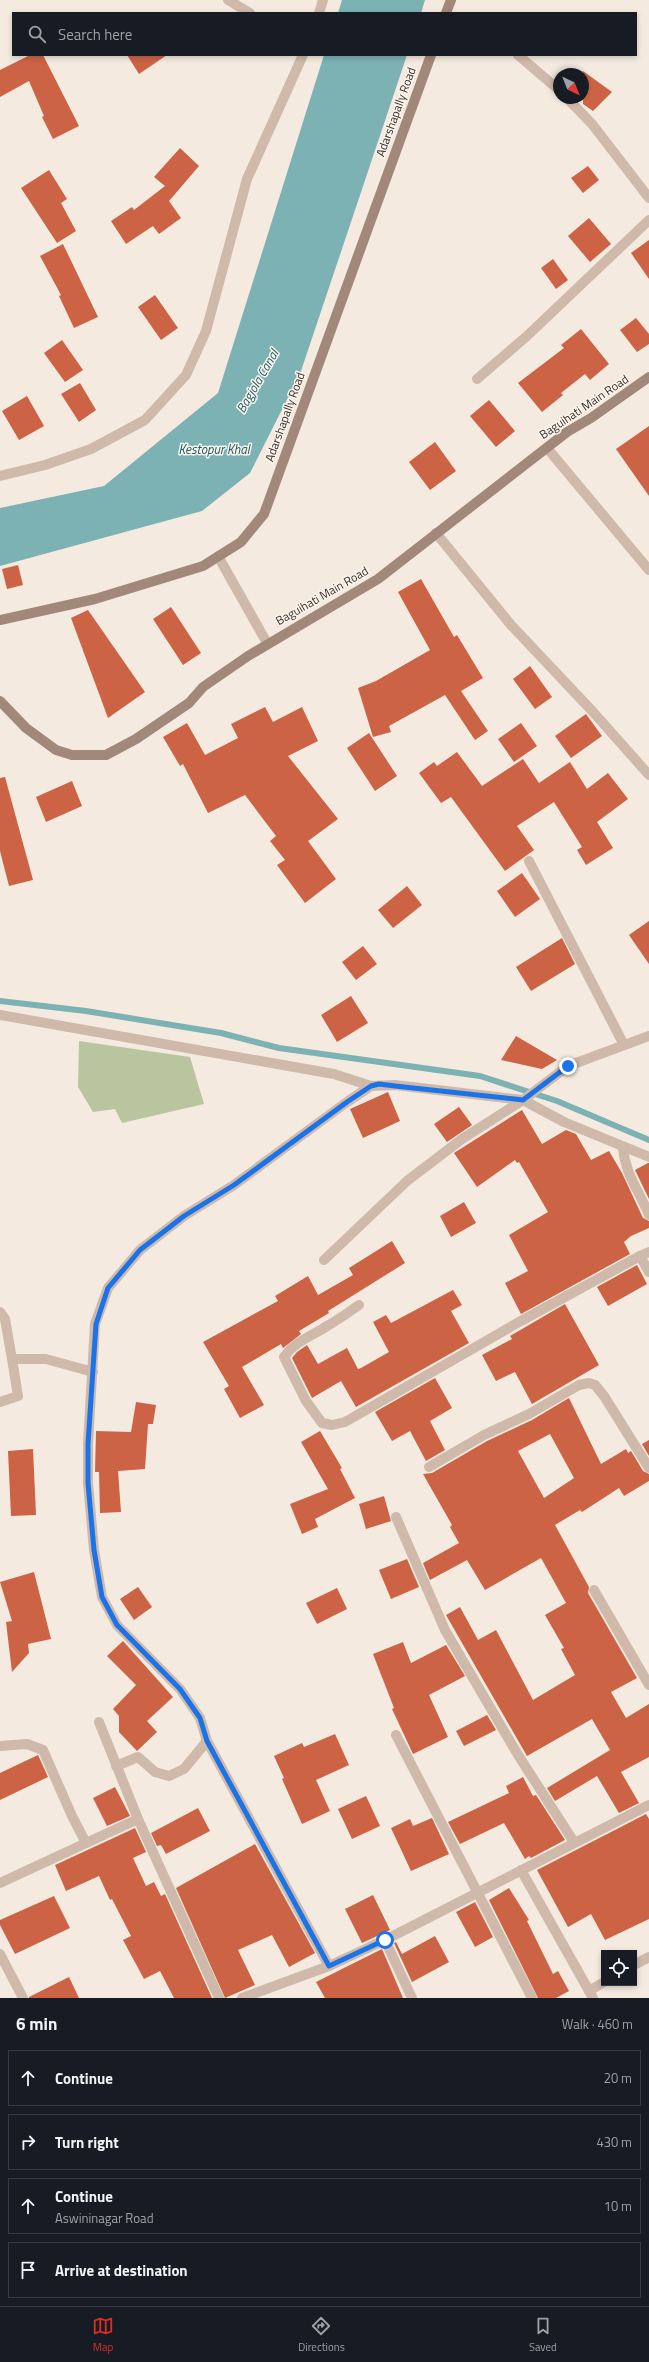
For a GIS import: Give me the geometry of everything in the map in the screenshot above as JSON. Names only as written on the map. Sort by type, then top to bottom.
[{"type":"street","points":[[228,0],[248,12]]},
{"type":"street","points":[[319,12],[323,0]]},
{"type":"street","points":[[0,476],[45,465],[91,449],[145,420],[186,375],[206,331],[247,180],[303,56]]},
{"type":"street","name":"Adarshapally Road","points":[[0,620],[95,599],[203,566],[241,542],[264,514],[431,56]]},
{"type":"street","points":[[519,56],[553,85]]},
{"type":"street","points":[[573,104],[592,124],[649,198]]},
{"type":"street","points":[[477,379],[526,336],[649,220]]},
{"type":"street","name":"Baguihati Main Road","points":[[2,706],[26,728],[56,750],[72,755],[106,755],[189,703],[203,687],[267,644],[378,579],[547,448],[649,378]]},
{"type":"street","points":[[547,448],[649,570]]},
{"type":"street","points":[[436,533],[511,625],[594,713],[649,775]]},
{"type":"street","points":[[218,556],[267,644]]},
{"type":"street","points":[[529,861],[624,1045]]},
{"type":"street","points":[[0,1015],[334,1074],[371,1086]]},
{"type":"street","points":[[324,1260],[423,1168],[462,1139],[526,1098],[568,1066],[649,1036]]},
{"type":"street","points":[[329,1966],[207,1741],[200,1718],[180,1689],[117,1625],[102,1597],[94,1550],[88,1483],[88,1444],[96,1324],[108,1288],[140,1250],[184,1216],[234,1185],[347,1102],[371,1086],[379,1084],[526,1098],[564,1122],[623,1148],[649,1157]]},
{"type":"street","points":[[623,1148],[624,1163],[628,1174],[649,1215]]},
{"type":"street","points":[[359,1305],[326,1327],[305,1338],[288,1350],[284,1357],[306,1402],[322,1423],[332,1425],[345,1422],[519,1322],[645,1254],[649,1272]]},
{"type":"street","points":[[0,1312],[5,1319],[18,1396],[0,1402]]},
{"type":"street","points":[[12,1359],[46,1359],[93,1372]]},
{"type":"street","points":[[429,1467],[484,1435],[529,1414],[579,1385],[589,1383],[595,1385],[604,1396],[649,1468]]},
{"type":"street","points":[[396,1517],[428,1595],[448,1636],[518,1755],[574,1842]]},
{"type":"street","points":[[594,1590],[649,1685]]},
{"type":"street","points":[[99,1722],[138,1819],[219,1998]]},
{"type":"street","points":[[396,1735],[532,1998]]},
{"type":"street","points":[[116,1766],[138,1757],[155,1772],[169,1776],[184,1769],[207,1741]]},
{"type":"street","points":[[0,1746],[28,1744],[39,1747],[43,1750],[72,1816],[86,1843]]},
{"type":"street","points":[[242,1998],[329,1966],[385,1940],[478,1894],[574,1842],[649,1805]]},
{"type":"street","points":[[0,1883],[138,1819]]},
{"type":"street","points":[[521,1870],[591,1994],[601,1985]]},
{"type":"street","points":[[385,1940],[412,1998]]},
{"type":"street","points":[[0,1954],[23,1998]]},
{"type":"street","points":[[637,1963],[649,1957]]},
{"type":"green space","points":[[79,1041],[190,1057],[204,1104],[122,1123],[115,1109],[93,1112],[78,1087]]},
{"type":"water","points":[[342,0],[425,0],[421,12],[338,12]]},
{"type":"water","name":"Kestopur Khal","points":[[324,56],[407,56],[300,374],[250,473],[202,511],[0,566],[0,508],[104,486],[218,393]]},
{"type":"building","points":[[28,56],[44,56],[79,126],[53,139],[42,117],[44,116],[29,81],[0,97],[0,70]]},
{"type":"building","points":[[128,56],[166,56],[139,74]]},
{"type":"building","points":[[589,75],[612,92],[593,111],[583,104],[589,104]]},
{"type":"building","points":[[180,148],[199,166],[169,201],[181,218],[159,234],[153,226],[126,244],[111,221],[132,207],[134,210],[165,186],[154,177]]},
{"type":"building","points":[[588,166],[599,180],[583,193],[571,178]]},
{"type":"building","points":[[49,170],[67,199],[61,203],[76,231],[57,243],[21,188]]},
{"type":"building","points":[[589,218],[611,244],[590,262],[568,236]]},
{"type":"building","points":[[649,240],[649,279],[631,253]]},
{"type":"building","points":[[63,244],[98,317],[74,328],[59,296],[61,295],[40,256]]},
{"type":"building","points":[[553,259],[568,280],[556,289],[541,268]]},
{"type":"building","points":[[155,295],[178,328],[161,340],[138,307]]},
{"type":"building","points":[[636,318],[649,334],[649,344],[637,352],[620,330]]},
{"type":"building","points":[[581,329],[609,364],[590,380],[585,374],[561,393],[563,395],[542,412],[518,383],[564,348],[561,345]]},
{"type":"building","points":[[62,340],[83,370],[65,382],[44,353]]},
{"type":"building","points":[[80,383],[96,410],[79,422],[61,394]]},
{"type":"building","points":[[27,396],[44,426],[19,440],[2,411]]},
{"type":"building","points":[[489,400],[515,431],[496,447],[470,416]]},
{"type":"building","points":[[649,426],[649,496],[616,449]]},
{"type":"building","points":[[435,442],[456,471],[430,490],[409,462]]},
{"type":"building","points":[[18,565],[23,585],[7,589],[2,569]]},
{"type":"building","points":[[421,579],[454,637],[457,635],[483,678],[461,691],[488,731],[475,740],[445,695],[389,726],[391,732],[373,737],[358,688],[376,681],[430,650],[398,592]]},
{"type":"building","points":[[171,607],[201,653],[183,665],[153,619]]},
{"type":"building","points":[[88,610],[145,692],[108,718],[71,618]]},
{"type":"building","points":[[530,666],[552,697],[535,709],[513,679]]},
{"type":"building","points":[[265,707],[273,722],[302,707],[318,741],[288,756],[338,819],[308,841],[336,879],[305,903],[277,865],[285,860],[270,841],[276,836],[245,795],[208,813],[183,764],[180,766],[163,737],[187,723],[205,755],[238,738],[231,724]]},
{"type":"building","points":[[586,714],[602,736],[571,758],[555,736]]},
{"type":"building","points":[[521,723],[537,746],[514,762],[498,739]]},
{"type":"building","points":[[369,733],[397,776],[375,791],[347,748]]},
{"type":"building","points":[[457,752],[482,786],[523,759],[539,783],[570,762],[587,789],[608,773],[628,799],[597,822],[613,848],[586,865],[577,850],[582,847],[554,802],[517,826],[534,850],[505,871],[451,797],[441,803],[419,773],[434,762],[437,766]]},
{"type":"building","points":[[5,777],[33,880],[9,886],[0,851],[0,778]]},
{"type":"building","points":[[72,781],[82,806],[46,822],[36,797]]},
{"type":"building","points":[[522,873],[540,899],[515,917],[497,891]]},
{"type":"building","points":[[407,886],[422,905],[393,928],[378,910]]},
{"type":"building","points":[[649,921],[649,964],[629,935]]},
{"type":"building","points":[[562,938],[575,964],[531,991],[516,967]]},
{"type":"building","points":[[363,946],[377,964],[356,980],[342,962]]},
{"type":"building","points":[[351,996],[368,1023],[337,1042],[321,1015]]},
{"type":"building","points":[[516,1036],[557,1060],[542,1069],[501,1060]]},
{"type":"building","points":[[388,1092],[400,1121],[363,1138],[350,1109]]},
{"type":"building","points":[[459,1107],[472,1125],[447,1142],[434,1124]]},
{"type":"building","points":[[522,1110],[542,1144],[566,1130],[576,1134],[591,1160],[609,1151],[622,1173],[643,1218],[649,1221],[649,1228],[631,1236],[624,1242],[630,1254],[521,1314],[505,1283],[528,1271],[509,1235],[548,1212],[519,1162],[517,1163],[515,1160],[477,1187],[454,1153]]},
{"type":"building","points":[[649,1163],[649,1199],[635,1170]]},
{"type":"building","points":[[464,1202],[476,1223],[451,1237],[440,1216]]},
{"type":"building","points":[[392,1241],[405,1263],[299,1331],[301,1334],[283,1348],[281,1344],[242,1367],[264,1405],[240,1418],[224,1389],[229,1386],[203,1342],[278,1301],[275,1296],[308,1276],[318,1295],[353,1275],[349,1268]]},
{"type":"building","points":[[637,1265],[647,1284],[608,1306],[597,1287]]},
{"type":"building","points":[[453,1290],[462,1305],[451,1311],[469,1343],[356,1407],[341,1381],[312,1398],[292,1358],[297,1352],[307,1345],[318,1364],[347,1348],[358,1369],[361,1368],[389,1352],[373,1322],[386,1315],[391,1323]]},
{"type":"building","points":[[565,1304],[599,1365],[532,1404],[515,1372],[496,1381],[482,1355],[512,1339],[510,1336]]},
{"type":"building","points":[[435,1378],[452,1408],[430,1421],[445,1450],[426,1461],[410,1431],[392,1441],[375,1412]]},
{"type":"building","points":[[569,1398],[601,1464],[626,1449],[628,1453],[631,1451],[643,1471],[649,1474],[649,1481],[624,1496],[619,1488],[582,1512],[580,1510],[555,1525],[589,1587],[588,1593],[637,1678],[611,1692],[626,1718],[649,1704],[649,1757],[621,1772],[639,1803],[619,1813],[597,1776],[555,1801],[547,1788],[610,1750],[592,1719],[527,1756],[446,1615],[460,1607],[478,1640],[496,1630],[533,1700],[575,1675],[561,1649],[564,1648],[545,1615],[566,1603],[541,1558],[485,1590],[467,1560],[430,1580],[423,1563],[459,1543],[450,1527],[452,1525],[423,1474],[432,1473],[487,1441],[532,1420]],"holes":[[[550,1434],[574,1478],[544,1498],[518,1451]]]},
{"type":"building","points":[[136,1402],[156,1405],[153,1424],[148,1424],[145,1469],[118,1471],[121,1512],[100,1513],[99,1472],[95,1472],[96,1431],[131,1432]]},
{"type":"building","points":[[320,1431],[342,1468],[340,1469],[355,1498],[315,1519],[318,1527],[302,1534],[290,1504],[328,1489],[301,1442]]},
{"type":"building","points":[[649,1440],[649,1456],[642,1444]]},
{"type":"building","points":[[33,1449],[36,1515],[11,1516],[8,1451]]},
{"type":"building","points":[[384,1496],[391,1521],[366,1529],[359,1504]]},
{"type":"building","points":[[407,1559],[419,1587],[391,1599],[379,1570]]},
{"type":"building","points":[[34,1572],[51,1639],[28,1644],[29,1653],[12,1672],[6,1622],[12,1621],[0,1582]]},
{"type":"building","points":[[138,1587],[152,1607],[134,1620],[120,1599]]},
{"type":"building","points":[[337,1588],[347,1609],[317,1624],[306,1603]]},
{"type":"building","points":[[123,1641],[173,1697],[147,1721],[157,1732],[137,1751],[119,1732],[119,1716],[113,1709],[136,1685],[107,1656]]},
{"type":"building","points":[[403,1642],[411,1663],[446,1645],[465,1676],[429,1695],[448,1737],[413,1754],[392,1709],[394,1708],[373,1654]]},
{"type":"building","points":[[487,1715],[496,1730],[464,1746],[456,1731]]},
{"type":"building","points":[[335,1734],[349,1765],[316,1780],[330,1811],[302,1824],[282,1779],[284,1778],[274,1756],[302,1743],[304,1747]]},
{"type":"building","points":[[38,1755],[48,1777],[0,1800],[0,1773]]},
{"type":"building","points":[[523,1777],[533,1796],[536,1795],[565,1840],[531,1858],[529,1856],[525,1859],[504,1823],[460,1844],[448,1822],[509,1793],[506,1786]]},
{"type":"building","points":[[115,1787],[130,1816],[107,1826],[93,1798]]},
{"type":"building","points":[[366,1796],[380,1826],[352,1839],[338,1809]]},
{"type":"building","points":[[198,1808],[210,1831],[166,1854],[161,1845],[157,1846],[151,1833]]},
{"type":"building","points":[[646,1814],[649,1819],[649,1919],[605,1940],[591,1914],[568,1927],[537,1870]]},
{"type":"building","points":[[432,1818],[449,1854],[411,1871],[391,1828],[410,1819],[413,1826]]},
{"type":"building","points":[[135,1828],[146,1852],[133,1858],[146,1886],[154,1882],[161,1896],[165,1894],[212,1998],[174,1998],[160,1971],[144,1979],[123,1940],[131,1936],[112,1899],[110,1900],[99,1876],[66,1891],[55,1865]]},
{"type":"building","points":[[255,1844],[315,1953],[289,1967],[272,1935],[238,1950],[255,1985],[225,1998],[176,1888]]},
{"type":"building","points":[[509,1888],[529,1920],[527,1921],[553,1974],[558,1971],[569,1991],[556,1998],[538,1998],[489,1900]]},
{"type":"building","points":[[373,1895],[390,1930],[362,1943],[345,1909]]},
{"type":"building","points":[[54,1896],[70,1928],[15,1954],[0,1925],[0,1920]]},
{"type":"building","points":[[475,1902],[493,1937],[475,1947],[456,1912]]},
{"type":"building","points":[[435,1936],[449,1962],[412,1982],[394,1943],[396,1942],[402,1954]]},
{"type":"building","points":[[382,1949],[403,1998],[325,1998],[316,1982]]},
{"type":"building","points":[[69,1977],[79,1998],[29,1998],[29,1997]]},
{"type":"waterway","points":[[0,1001],[86,1011],[221,1033],[279,1048],[480,1076],[557,1101],[649,1140]]},
{"type":"route","points":[[385,1940],[329,1966],[207,1741],[200,1718],[180,1689],[117,1625],[102,1597],[94,1550],[88,1483],[88,1444],[96,1324],[108,1288],[140,1250],[184,1216],[234,1185],[371,1086],[379,1084],[523,1100],[568,1066]]},
{"type":"water label","name":"Bagjola Canal","points":[[257,381]]}]
